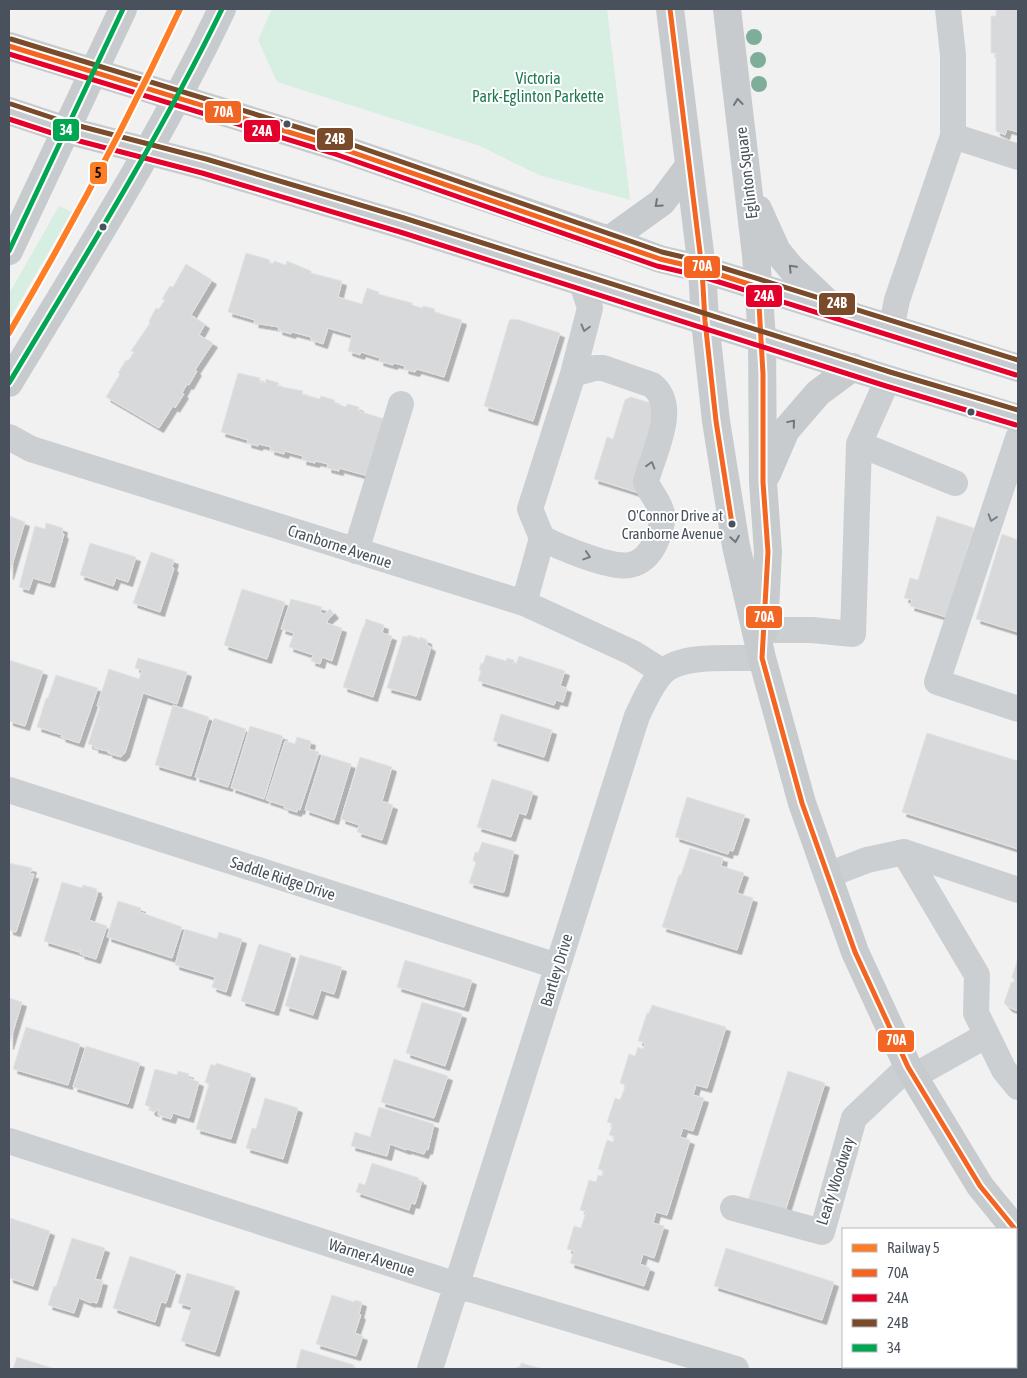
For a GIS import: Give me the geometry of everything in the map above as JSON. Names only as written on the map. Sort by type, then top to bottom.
[{"type":"main road","points":[[9,251],[123,9]]},
{"type":"main road","points":[[9,383],[147,151],[200,55],[222,9]]},
{"type":"main road","points":[[670,9],[702,269],[705,321],[716,421],[736,546],[762,658],[802,803],[855,952],[911,1072],[980,1186],[1013,1228]]},
{"type":"main road","name":"Eglinton Square","points":[[727,9],[762,338],[763,482],[768,552],[762,658]]},
{"type":"main road","points":[[9,46],[334,146],[660,259],[702,269],[1018,368]]},
{"type":"main road","points":[[9,111],[66,130],[204,166],[383,220],[1018,418]]},
{"type":"main road","points":[[609,240],[662,202],[689,166]]},
{"type":"main road","points":[[747,185],[777,252],[791,268],[839,313]]},
{"type":"main road","points":[[763,482],[786,430],[818,393],[853,367]]},
{"type":"street","points":[[891,329],[897,300],[953,136],[953,55],[948,9]]},
{"type":"street","points":[[953,136],[1018,157]]},
{"type":"street","points":[[524,602],[542,538],[530,509],[573,374],[590,308],[582,283]]},
{"type":"street","points":[[542,538],[559,547],[616,566],[630,565],[646,557],[659,535],[662,514],[646,482],[664,423],[663,402],[659,391],[652,385],[603,368],[595,368],[573,374]]},
{"type":"street","points":[[764,630],[812,630],[853,634],[859,444],[888,379]]},
{"type":"street","points":[[356,551],[401,404]]},
{"type":"street","name":"Cranborne Avenue","points":[[9,437],[31,449],[524,602],[633,653],[663,672]]},
{"type":"street","points":[[1018,438],[1009,496],[938,682],[1018,709]]},
{"type":"street","points":[[859,444],[955,483]]},
{"type":"street","points":[[663,672],[673,665],[700,659],[762,658]]},
{"type":"street","name":"Bartley Drive","points":[[430,1369],[637,716],[648,693],[663,672]]},
{"type":"street","name":"Saddle Ridge Drive","points":[[9,790],[557,966]]},
{"type":"street","points":[[904,852],[977,975],[976,1013],[1004,1070],[1018,1087]]},
{"type":"street","points":[[828,875],[867,860],[904,852],[1018,890]]},
{"type":"street","points":[[911,1072],[987,1035]]},
{"type":"street","name":"Leafy Woodway","points":[[733,1208],[822,1232],[854,1118],[911,1072]]},
{"type":"street","name":"Warner Avenue","points":[[9,1141],[457,1285],[736,1369]]},
{"type":"green space","name":"Victoria Park-Eglinton Parkette","points":[[272,9],[607,9],[630,200],[539,175],[480,146],[277,82],[258,40]]},
{"type":"green space","points":[[59,206],[72,212],[9,320],[9,294]]},
{"type":"building","points":[[996,9],[1018,9],[1018,132],[1007,129],[1005,135],[996,131],[996,53],[991,53],[991,16],[996,16]]},
{"type":"building","points":[[246,253],[270,260],[269,263],[273,264],[274,261],[286,265],[287,261],[311,271],[311,273],[342,281],[338,297],[362,304],[367,288],[379,292],[378,294],[412,303],[412,305],[422,308],[423,306],[435,309],[434,312],[462,320],[444,377],[417,369],[415,372],[404,369],[405,366],[379,361],[380,358],[361,352],[360,355],[348,351],[352,335],[328,328],[323,344],[311,340],[311,337],[278,330],[279,327],[254,323],[255,320],[228,312]]},
{"type":"building","points":[[186,264],[212,280],[191,315],[205,324],[199,335],[213,343],[195,370],[197,371],[189,385],[187,384],[182,393],[184,394],[175,408],[173,406],[159,428],[106,397],[126,360],[128,361],[134,352],[131,351],[150,323],[149,321],[156,308],[159,309],[165,300],[162,299],[170,286],[173,287]]},
{"type":"building","points":[[512,319],[560,333],[533,421],[484,406],[509,321]]},
{"type":"building","points":[[238,373],[260,378],[259,382],[265,383],[266,379],[279,383],[277,386],[303,391],[302,394],[320,399],[321,396],[335,400],[334,403],[346,407],[347,404],[359,407],[358,411],[385,419],[368,476],[339,468],[339,471],[327,468],[328,464],[302,460],[303,456],[285,451],[284,454],[270,450],[271,447],[247,443],[248,440],[221,432]]},
{"type":"building","points":[[631,397],[654,404],[639,493],[594,479],[607,437],[613,439],[625,400]]},
{"type":"building","points":[[9,516],[25,522],[9,575]]},
{"type":"building","points":[[937,516],[974,528],[946,617],[910,606],[912,600],[904,598],[910,578],[918,580]]},
{"type":"building","points":[[46,523],[63,528],[62,534],[64,534],[50,583],[33,578],[29,590],[19,587],[35,526],[45,529]]},
{"type":"building","points":[[1002,534],[1018,540],[1018,632],[976,619]]},
{"type":"building","points":[[90,543],[136,557],[128,582],[116,578],[113,586],[80,575]]},
{"type":"building","points":[[151,552],[174,560],[172,567],[174,568],[160,612],[133,603]]},
{"type":"building","points":[[242,589],[285,602],[267,659],[224,645]]},
{"type":"building","points":[[291,599],[322,607],[320,612],[324,614],[330,609],[334,614],[328,619],[327,623],[342,628],[332,661],[322,657],[320,664],[311,661],[313,655],[289,647],[294,633],[281,629]]},
{"type":"building","points":[[366,619],[384,625],[382,633],[392,636],[373,697],[343,687]]},
{"type":"building","points":[[408,635],[418,638],[419,641],[420,637],[427,640],[427,645],[431,647],[416,696],[387,688],[403,636],[407,637]]},
{"type":"building","points":[[486,655],[506,661],[507,658],[514,660],[513,664],[516,664],[519,656],[565,671],[560,686],[567,688],[563,702],[556,700],[554,705],[478,681],[481,663],[483,664]]},
{"type":"building","points":[[138,658],[187,672],[177,704],[143,693],[125,753],[121,757],[108,753],[109,750],[94,748],[95,746],[88,744],[100,707],[97,706],[109,669],[139,679],[142,670],[135,668]]},
{"type":"building","points":[[9,660],[43,671],[25,726],[9,721]]},
{"type":"building","points":[[56,675],[98,688],[79,743],[37,727]]},
{"type":"building","points":[[173,705],[209,717],[191,776],[155,765]]},
{"type":"building","points":[[501,714],[552,730],[544,757],[493,741]]},
{"type":"building","points":[[214,718],[246,729],[228,787],[195,777]]},
{"type":"building","points":[[250,726],[283,736],[264,799],[231,788]]},
{"type":"building","points":[[927,733],[1018,761],[1018,849],[902,812]]},
{"type":"building","points":[[297,737],[311,741],[309,749],[319,752],[300,810],[298,809],[297,812],[266,800],[285,741],[295,744]]},
{"type":"building","points":[[322,755],[351,764],[334,820],[305,810]]},
{"type":"building","points":[[360,757],[392,767],[382,801],[393,805],[382,840],[357,832],[359,825],[341,819]]},
{"type":"building","points":[[492,779],[533,792],[526,815],[519,813],[511,837],[477,827]]},
{"type":"building","points":[[687,797],[745,815],[733,851],[729,850],[728,854],[675,837]]},
{"type":"building","points":[[482,842],[514,851],[504,892],[469,883],[476,862],[473,861],[475,852],[478,853]]},
{"type":"building","points":[[690,848],[723,858],[721,866],[744,873],[737,893],[753,898],[737,950],[662,927]]},
{"type":"building","points":[[9,863],[32,868],[30,874],[34,874],[16,932],[9,930]]},
{"type":"building","points":[[62,882],[82,888],[83,885],[97,889],[96,892],[98,892],[89,920],[107,926],[96,959],[80,954],[81,950],[79,952],[44,941]]},
{"type":"building","points":[[118,901],[141,908],[140,912],[182,927],[172,958],[107,937]]},
{"type":"building","points":[[185,929],[217,939],[219,932],[242,939],[226,992],[212,987],[215,977],[175,965]]},
{"type":"building","points":[[259,944],[291,954],[274,1011],[241,1001]]},
{"type":"building","points":[[300,955],[342,967],[334,994],[321,990],[313,1015],[285,1006]]},
{"type":"building","points":[[1018,958],[1018,1011],[1004,1003],[1011,983],[1015,981],[1012,977]]},
{"type":"building","points":[[405,960],[472,980],[464,1007],[397,987]]},
{"type":"building","points":[[9,998],[22,1002],[9,1045]]},
{"type":"building","points":[[422,1002],[462,1014],[445,1066],[406,1053]]},
{"type":"building","points":[[652,1005],[726,1027],[707,1088],[696,1085],[693,1095],[704,1098],[693,1131],[683,1128],[680,1137],[690,1140],[667,1215],[656,1212],[653,1223],[664,1226],[654,1258],[643,1254],[640,1264],[650,1268],[644,1286],[570,1263],[574,1251],[567,1249],[574,1226],[581,1228],[586,1212],[580,1210],[589,1180],[596,1182],[598,1175],[602,1176],[604,1171],[598,1169],[607,1140],[613,1142],[615,1137],[609,1135],[613,1124],[607,1122],[615,1098],[620,1100],[626,1085],[620,1083],[629,1054],[635,1056],[638,1047],[643,1049],[645,1043],[638,1041],[647,1013],[649,1013]]},
{"type":"building","points":[[26,1027],[80,1044],[68,1085],[13,1069]]},
{"type":"building","points":[[86,1046],[140,1063],[128,1104],[73,1087]]},
{"type":"building","points":[[394,1059],[448,1076],[434,1118],[381,1102]]},
{"type":"building","points":[[216,1063],[251,1074],[231,1139],[196,1129],[209,1084],[205,1082],[211,1064],[215,1066]]},
{"type":"building","points":[[155,1069],[177,1075],[178,1071],[189,1074],[188,1078],[199,1082],[189,1118],[173,1113],[171,1119],[158,1115],[159,1109],[155,1112],[151,1111],[150,1107],[145,1105]]},
{"type":"building","points":[[788,1071],[825,1083],[784,1215],[747,1204]]},
{"type":"building","points":[[265,1098],[298,1108],[283,1159],[246,1148],[252,1128],[256,1129]]},
{"type":"building","points":[[379,1107],[434,1124],[428,1150],[426,1149],[424,1154],[390,1144],[387,1156],[351,1146],[355,1132],[370,1137]]},
{"type":"building","points":[[372,1163],[419,1178],[418,1180],[422,1181],[415,1204],[411,1203],[409,1210],[356,1192],[359,1183],[365,1185]]},
{"type":"building","points":[[10,1218],[50,1231],[33,1286],[9,1278]]},
{"type":"building","points":[[72,1238],[105,1248],[95,1279],[103,1281],[97,1303],[91,1303],[79,1298],[74,1313],[48,1305]]},
{"type":"building","points":[[726,1248],[834,1282],[822,1320],[714,1286]]},
{"type":"building","points":[[130,1256],[176,1271],[166,1303],[161,1302],[155,1322],[113,1308]]},
{"type":"building","points":[[187,1273],[235,1287],[215,1352],[181,1341],[192,1307],[178,1303]]},
{"type":"building","points":[[332,1295],[354,1302],[355,1300],[362,1302],[359,1314],[361,1315],[355,1333],[363,1336],[356,1356],[316,1344]]},
{"type":"building","points":[[301,1349],[354,1365],[353,1369],[296,1369]]},
{"type":"building","points":[[1017,1354],[1018,1356],[1018,1369],[965,1368],[1017,1368]]},
{"type":"building","points":[[17,1357],[55,1369],[13,1369]]},
{"type":"building","points":[[521,1363],[543,1369],[516,1369],[520,1367]]},
{"type":"rail line","name":"5","points":[[9,333],[55,254],[98,173],[180,9]]},
{"type":"transit line","name":"34","points":[[9,251],[123,9]]},
{"type":"transit line","name":"34","points":[[9,383],[173,105],[222,9]]},
{"type":"transit line","name":"70A","points":[[670,9],[702,269],[705,321],[716,421],[732,524]]},
{"type":"transit line","name":"24B","points":[[11,39],[336,139],[662,252],[704,262],[1018,360]]},
{"type":"transit line","name":"70A","points":[[9,46],[334,146],[660,259],[702,269],[758,287],[763,374],[763,482],[768,552],[762,658],[802,803],[855,952],[908,1067],[980,1186],[1014,1228]]},
{"type":"transit line","name":"24A","points":[[9,54],[332,153],[657,266],[700,276],[1016,375]]},
{"type":"transit line","name":"24B","points":[[11,104],[68,123],[206,159],[404,218],[890,372],[1018,410]]},
{"type":"transit line","name":"24A","points":[[9,119],[64,137],[202,173],[400,232],[886,386],[1016,425]]},
{"type":"place","name":"O'Connor Drive at Cranborne Avenue","points":[[732,524]]}]
